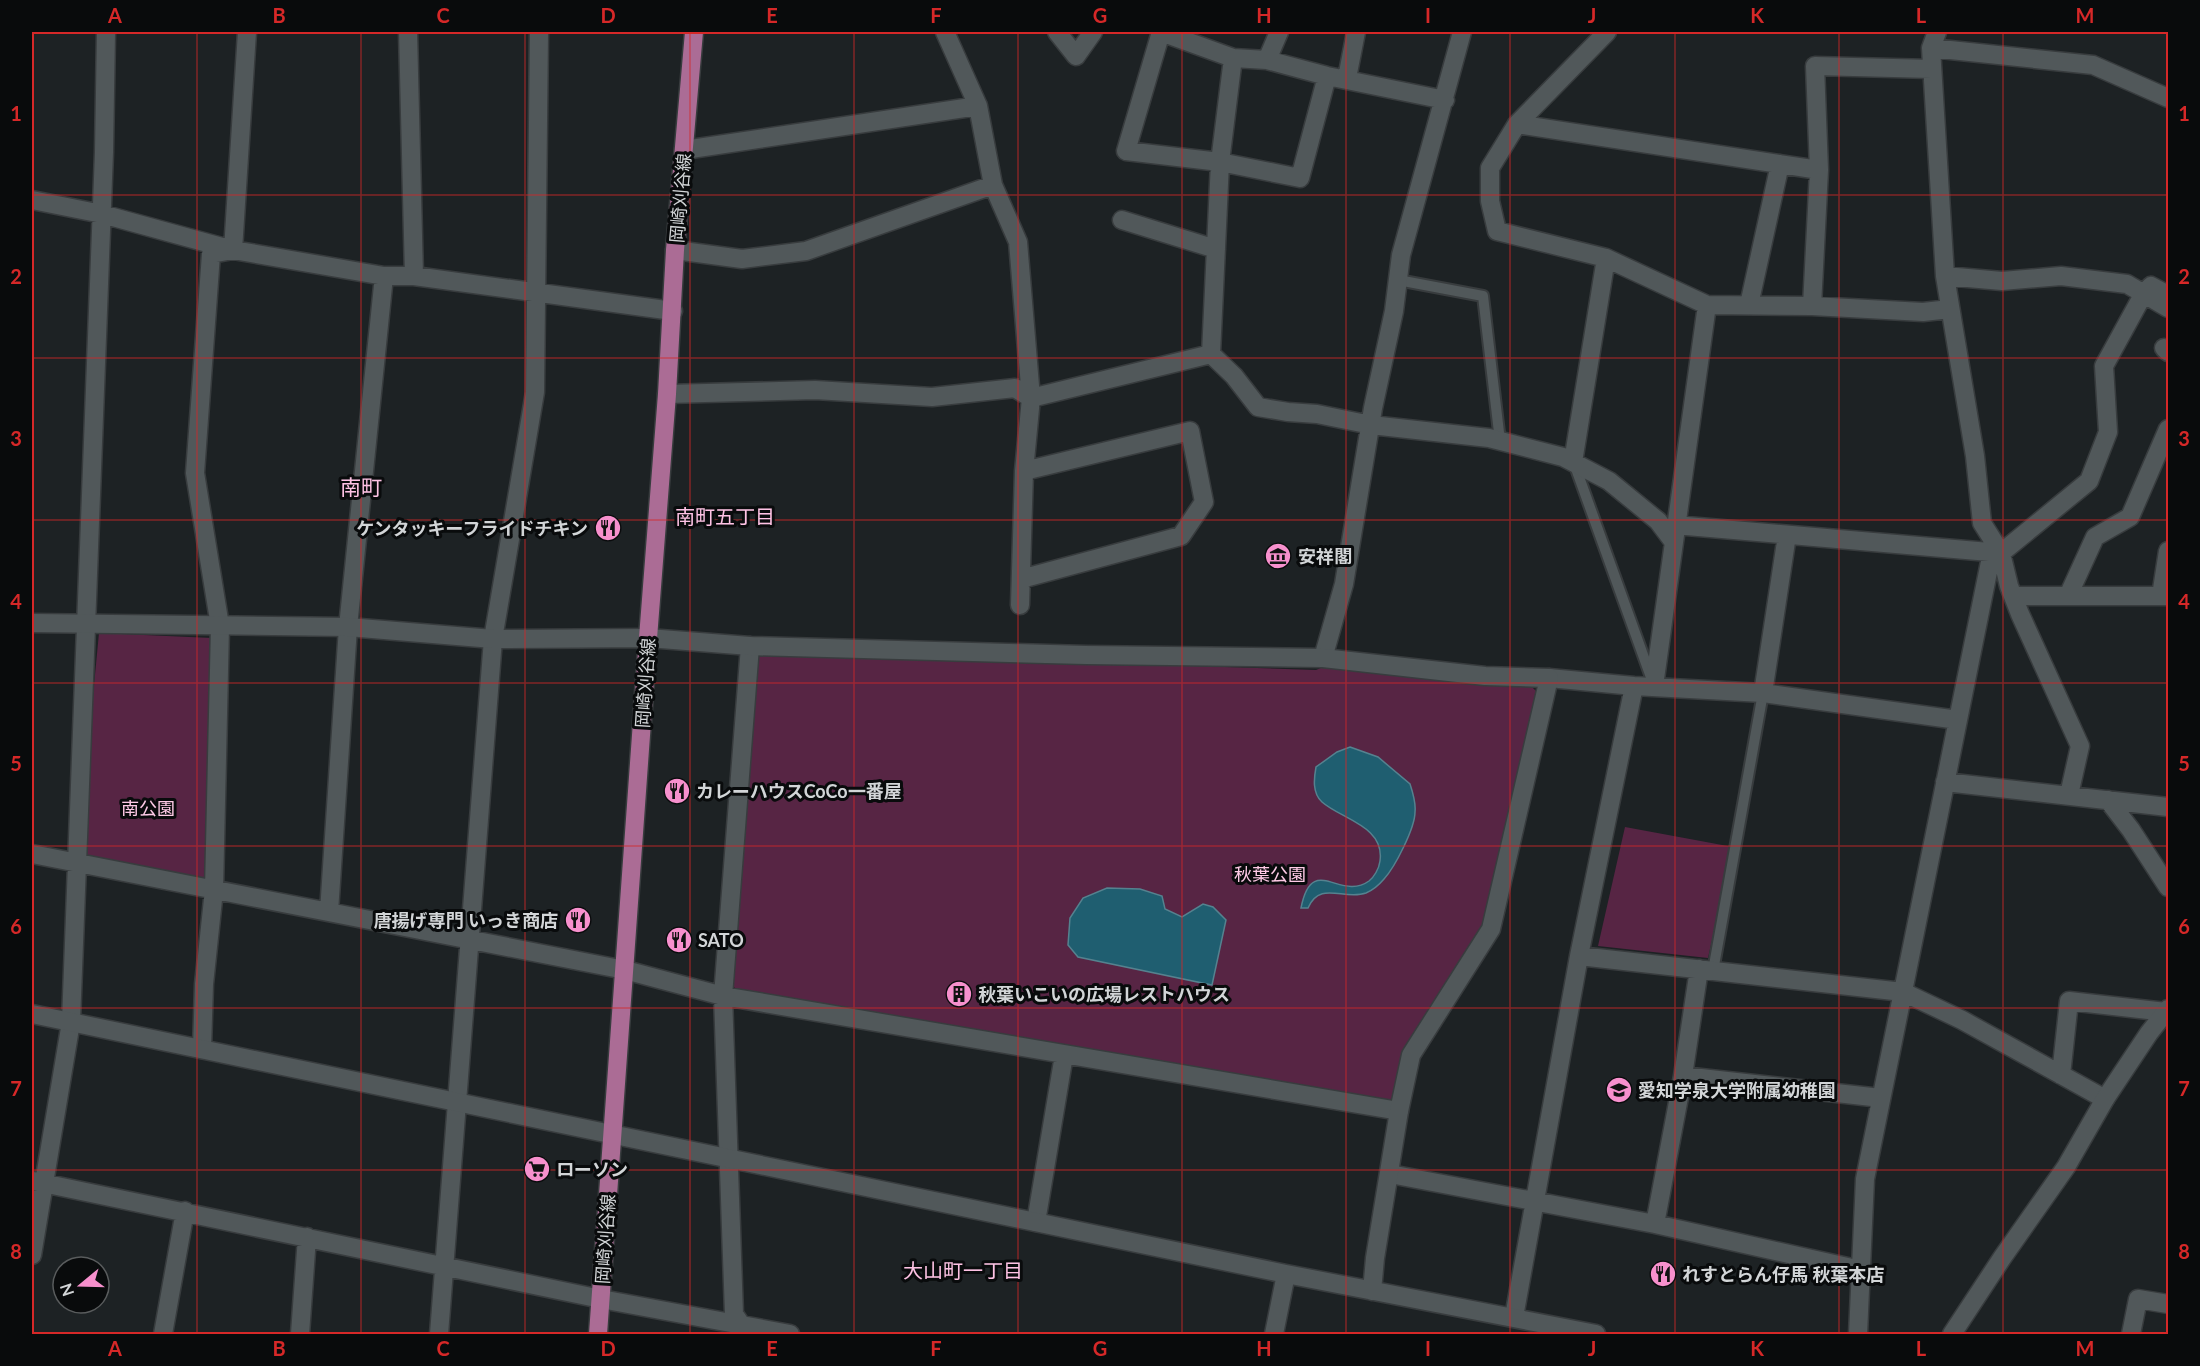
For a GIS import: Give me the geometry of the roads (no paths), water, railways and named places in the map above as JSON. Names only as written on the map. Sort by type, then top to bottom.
[{"type":"main road","name":"岡崎刈谷線","points":[[598,1335],[673,311],[675,250],[694,32]]},
{"type":"street","points":[[32,1255],[38,1182],[71,1022],[102,214],[106,32]]},
{"type":"street","points":[[233,250],[248,32]]},
{"type":"street","points":[[408,32],[414,276]]},
{"type":"street","points":[[439,1335],[494,639],[535,392],[539,32]]},
{"type":"street","points":[[945,32],[978,106],[993,185],[1018,242],[1031,398],[1024,471],[1020,605]]},
{"type":"street","points":[[1057,32],[1076,56],[1093,32]]},
{"type":"street","points":[[1327,76],[1300,178],[1220,162],[1126,151],[1161,32],[1233,58],[1267,60],[1327,76],[1347,78],[1445,100]]},
{"type":"street","points":[[1267,60],[1279,32]]},
{"type":"street","points":[[1347,78],[1356,32]]},
{"type":"street","points":[[1323,658],[1344,584],[1401,255],[1462,32]]},
{"type":"street","points":[[1607,32],[1517,123],[1490,168],[1490,201],[1497,231],[1606,258],[1707,305],[1812,306],[1923,312],[1950,309]]},
{"type":"street","points":[[2069,795],[2080,746],[1982,523],[1975,456],[1945,276],[1932,69],[1934,40],[2093,65],[2169,98]]},
{"type":"street","points":[[1233,58],[1220,162],[1211,354],[1234,376],[1258,406],[1500,441],[1563,457],[1609,481],[1674,533],[1787,536],[1996,552]]},
{"type":"street","points":[[1812,306],[1819,170],[1815,66],[1932,69]]},
{"type":"street","points":[[684,150],[978,106]]},
{"type":"street","points":[[1517,123],[1819,170]]},
{"type":"street","points":[[1749,305],[1780,164]]},
{"type":"street","points":[[675,250],[742,259],[806,251],[993,185]]},
{"type":"street","points":[[32,200],[102,214],[233,250],[384,276],[414,276],[673,311]]},
{"type":"street","points":[[1122,220],[1216,249]]},
{"type":"street","points":[[201,1049],[204,984],[214,890],[220,626],[195,473],[211,254],[233,250]]},
{"type":"street","points":[[1573,462],[1606,258]]},
{"type":"street","points":[[329,912],[348,627],[384,276]]},
{"type":"street","points":[[1945,276],[2002,281],[2061,276],[2127,284],[2169,308]]},
{"type":"street","points":[[1858,1335],[1865,1179],[1958,720],[1996,552],[2089,481],[2108,432],[2104,366],[2144,293],[2151,285],[2169,295]]},
{"type":"street","points":[[1654,686],[1707,305]]},
{"type":"street","points":[[667,394],[815,390],[932,397],[1015,388],[1031,398],[1211,354]]},
{"type":"street","points":[[2068,596],[2095,537],[2130,517],[2169,429]]},
{"type":"street","points":[[1021,579],[1181,536],[1204,502],[1191,431],[1024,471]]},
{"type":"street","points":[[1763,693],[1787,536]]},
{"type":"street","points":[[2013,596],[2165,596],[2169,551]]},
{"type":"street","points":[[32,623],[348,627],[494,639],[648,638],[750,646],[1086,655],[1323,658],[1485,676],[1549,678],[1634,686],[1763,693],[1958,720]]},
{"type":"street","points":[[742,1330],[734,1314],[723,996],[750,646]]},
{"type":"street","points":[[1372,1291],[1411,1055],[1491,929],[1549,678]]},
{"type":"street","points":[[1514,1317],[1579,956],[1634,686]]},
{"type":"street","points":[[1945,783],[2169,807]]},
{"type":"street","points":[[2108,800],[2169,886]]},
{"type":"street","points":[[32,855],[625,970],[723,996],[1400,1111]]},
{"type":"street","points":[[1579,956],[1903,992],[1962,1020],[2105,1099]]},
{"type":"street","points":[[1655,1224],[1706,970]]},
{"type":"street","points":[[2061,1075],[2069,1001],[2168,1010]]},
{"type":"street","points":[[1952,1335],[2002,1258],[2066,1167],[2105,1099],[2168,1010]]},
{"type":"street","points":[[32,1014],[456,1100],[1286,1274],[1514,1317],[1596,1335]]},
{"type":"street","points":[[1036,1222],[1064,1055]]},
{"type":"street","points":[[1683,1076],[1881,1098]]},
{"type":"street","points":[[1390,1174],[1655,1224],[1861,1270]]},
{"type":"street","points":[[38,1182],[742,1330],[790,1335]]},
{"type":"street","points":[[163,1335],[185,1212]]},
{"type":"street","points":[[300,1335],[307,1237]]},
{"type":"street","points":[[1274,1335],[1286,1274]]},
{"type":"street","points":[[2131,1335],[2138,1299],[2169,1304]]},
{"type":"lane","points":[[1398,280],[1483,296],[1500,441]]},
{"type":"lane","points":[[1573,462],[1654,686]]},
{"type":"lane","points":[[1706,970],[1763,693]]},
{"type":"water","points":[[1350,747],[1378,757],[1410,784],[1415,805],[1412,828],[1393,866],[1373,889],[1358,895],[1326,893],[1313,900],[1308,908],[1301,908],[1306,892],[1312,883],[1320,880],[1358,886],[1369,881],[1379,867],[1380,849],[1376,839],[1369,831],[1322,802],[1315,790],[1316,767],[1337,752]]},
{"type":"water","points":[[1107,888],[1140,889],[1162,896],[1165,909],[1182,917],[1203,904],[1213,907],[1226,920],[1212,985],[1078,957],[1068,945],[1070,918],[1083,898]]},
{"type":"place","name":"ケンタッキーフライドチキン","points":[[608,528]]},
{"type":"place","name":"安祥閣","points":[[1278,556]]},
{"type":"place","name":"カレーハウスCoCo一番屋","points":[[677,791]]},
{"type":"place","name":"唐揚げ専門 いっき商店","points":[[578,920]]},
{"type":"place","name":"SATO","points":[[679,940]]},
{"type":"place","name":"秋葉いこいの広場レストハウス","points":[[959,994]]},
{"type":"place","name":"愛知学泉大学附属幼稚園","points":[[1619,1090]]},
{"type":"place","name":"ローソン","points":[[537,1169]]},
{"type":"place","name":"れすとらん仔馬 秋葉本店","points":[[1663,1274]]},
{"type":"district","name":"南町","points":[[361,486]]},
{"type":"district","name":"南町五丁目","points":[[725,516]]},
{"type":"district","name":"大山町一丁目","points":[[963,1270]]},
{"type":"park label","name":"南公園","points":[[148,808]]},
{"type":"park label","name":"秋葉公園","points":[[1270,874]]}]
